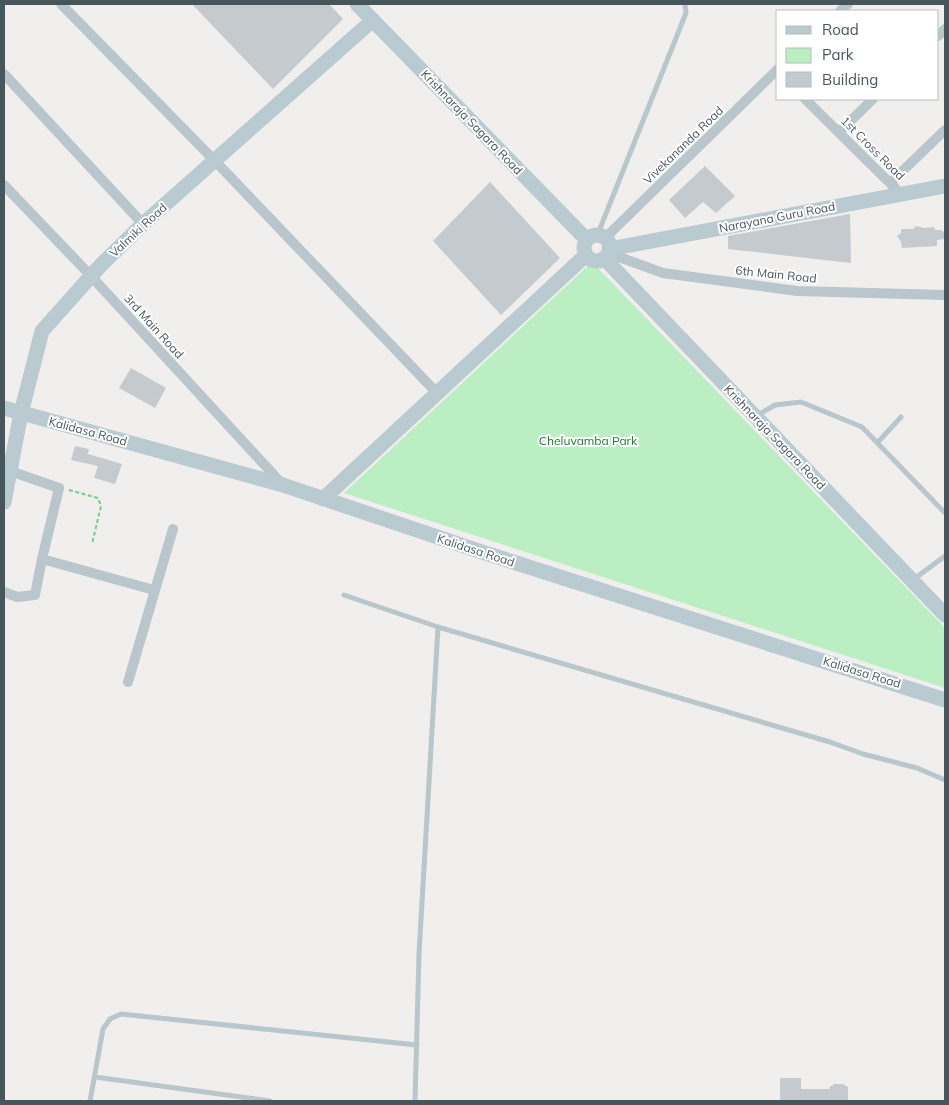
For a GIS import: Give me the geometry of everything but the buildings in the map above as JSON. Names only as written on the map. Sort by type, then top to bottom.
[{"type":"street","points":[[61,4],[438,392]]},
{"type":"street","name":"Krishnaraja Sagara Road","points":[[356,4],[599,247],[756,417],[945,616]]},
{"type":"street","name":"Valmiki Road","points":[[4,502],[21,413],[42,331],[91,276],[143,224],[373,20]]},
{"type":"street","name":"Vivekananda Road","points":[[599,247],[776,72]]},
{"type":"street","points":[[4,74],[143,224]]},
{"type":"street","name":"1st Cross Road","points":[[806,100],[901,194]]},
{"type":"street","points":[[839,132],[872,100]]},
{"type":"street","points":[[890,183],[945,130]]},
{"type":"street","name":"3rd Main Road","points":[[4,185],[91,276],[283,485]]},
{"type":"street","name":"Narayana Guru Road","points":[[599,247],[945,186]]},
{"type":"street","points":[[323,499],[599,247]]},
{"type":"street","name":"6th Main Road","points":[[599,247],[663,273],[797,291],[945,296]]},
{"type":"street","name":"Kalidasa Road","points":[[4,408],[283,485],[945,700]]},
{"type":"street","points":[[4,592],[17,597],[36,595],[42,559],[59,488],[10,471]]},
{"type":"street","points":[[128,682],[173,529]]},
{"type":"street","points":[[42,559],[154,590]]},
{"type":"lane","points":[[599,247],[686,13],[685,4]]},
{"type":"lane","points":[[756,417],[775,405],[801,402],[862,427],[879,442],[945,512]]},
{"type":"lane","points":[[879,442],[901,417]]},
{"type":"lane","points":[[912,580],[945,556]]},
{"type":"lane","points":[[344,595],[438,627],[830,742],[862,754],[917,768],[945,780]]},
{"type":"lane","points":[[415,1101],[419,954],[438,627]]},
{"type":"lane","points":[[90,1101],[102,1029],[110,1019],[121,1014],[417,1045]]},
{"type":"lane","points":[[95,1077],[222,1098],[270,1101]]},
{"type":"path","points":[[59,488],[98,498],[101,506],[92,544]]},
{"type":"green space","name":"Cheluvamba Park","points":[[592,262],[945,628],[945,688],[344,493]]}]
